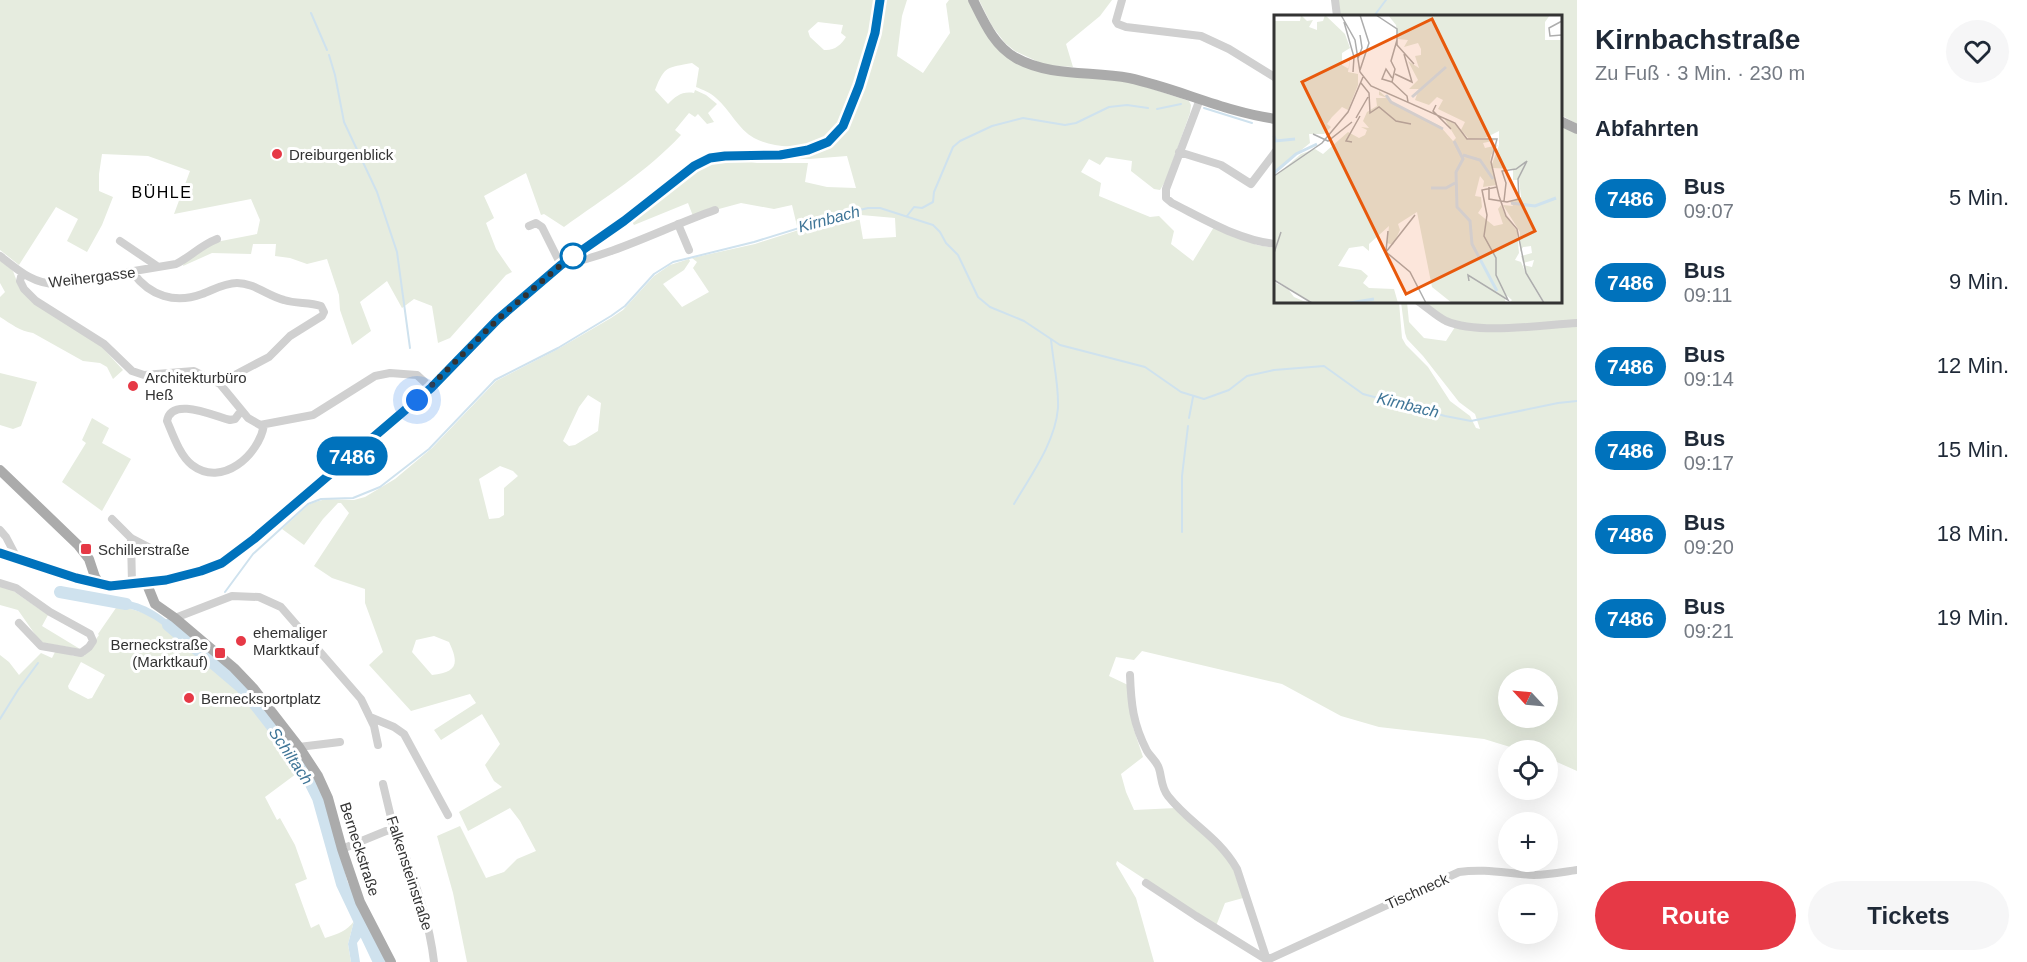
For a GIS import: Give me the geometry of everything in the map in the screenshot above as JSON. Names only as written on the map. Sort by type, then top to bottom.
[{"type":"main road","points":[[0,553],[76,578],[110,586],[146,582],[201,571],[222,563],[431,388],[498,319],[561,265],[624,221],[679,176],[710,158],[780,155],[808,150],[828,142],[843,126],[859,86],[872,44],[880,0]]},
{"type":"main road","points":[[973,0],[989,31],[1001,47],[1015,58],[1033,66],[1050,70],[1128,78],[1260,117],[1274,119]]},
{"type":"main road","points":[[1562,122],[1577,129]]},
{"type":"main road","points":[[0,470],[78,545],[89,559],[100,584]]},
{"type":"main road","name":"Berneckstraße","points":[[146,582],[155,604],[234,668],[254,689],[299,747],[318,776],[360,902],[391,962]]},
{"type":"street","points":[[1122,0],[1116,21],[1118,24],[1126,27],[1201,36],[1229,49],[1274,77]]},
{"type":"street","points":[[1335,0],[1337,15]]},
{"type":"street","points":[[1200,99],[1166,189],[1166,198],[1182,208],[1260,243],[1274,243]]},
{"type":"street","points":[[1179,152],[1221,165],[1251,184],[1274,152]]},
{"type":"street","points":[[529,226],[536,223],[542,227],[561,265],[583,260],[715,210]]},
{"type":"street","points":[[678,224],[689,250]]},
{"type":"street","name":"Weihergasse","points":[[0,256],[22,273],[43,284],[56,284],[133,273],[157,266],[176,264],[187,259],[203,245],[217,239]]},
{"type":"street","name":"Weihergasse","points":[[120,241],[157,266]]},
{"type":"street","points":[[22,273],[20,281],[24,289],[36,301],[104,344],[132,371],[144,375],[194,371],[220,384],[248,418],[264,425],[313,415],[375,376],[390,373],[417,375],[431,388]]},
{"type":"street","points":[[133,273],[149,290],[175,299],[188,298],[228,283],[239,283],[283,300],[321,306],[324,312],[322,316],[290,336],[269,357],[220,384]]},
{"type":"street","points":[[1420,303],[1444,320],[1457,325],[1490,327],[1577,323]]},
{"type":"street","points":[[241,411],[230,420],[184,408],[175,409],[168,416],[167,421],[188,461],[202,471],[214,472],[232,468],[248,457],[263,434],[264,425]]},
{"type":"street","points":[[112,519],[131,538],[154,550]]},
{"type":"street","points":[[0,530],[17,558]]},
{"type":"street","points":[[131,538],[132,584]]},
{"type":"street","points":[[76,578],[89,574],[92,566]]},
{"type":"street","points":[[0,583],[16,588],[50,612],[90,634],[93,641],[85,652],[81,653],[43,646],[20,623]]},
{"type":"street","points":[[175,618],[232,596],[249,595],[281,607],[354,690],[370,717],[378,745]]},
{"type":"street","points":[[1130,675],[1131,703],[1136,726],[1148,753],[1159,767],[1166,794],[1185,814],[1210,834],[1230,857],[1237,869],[1267,960]]},
{"type":"street","points":[[370,717],[404,734],[448,814]]},
{"type":"street","points":[[299,747],[340,742]]},
{"type":"street","name":"Falkensteinstraße","points":[[383,784],[394,830],[422,906],[432,944],[434,962]]},
{"type":"street","points":[[342,849],[386,831],[394,830]]},
{"type":"street","name":"Tischneck","points":[[1267,960],[1459,872],[1487,870],[1554,874],[1577,870]]},
{"type":"street","points":[[1146,883],[1267,960]]},
{"type":"shaded area","points":[[0,0],[876,0],[863,59],[844,111],[835,127],[818,140],[797,146],[785,146],[754,138],[743,130],[714,96],[696,87],[699,68],[692,63],[668,69],[661,76],[655,90],[668,104],[679,95],[694,93],[695,90],[706,95],[717,104],[708,113],[714,122],[707,124],[698,114],[695,117],[689,113],[675,130],[681,135],[668,148],[625,184],[564,227],[544,214],[541,215],[526,173],[484,196],[494,218],[486,223],[496,249],[512,272],[506,275],[450,338],[438,343],[432,306],[414,299],[402,308],[387,281],[360,302],[371,331],[352,345],[327,259],[307,264],[275,256],[276,244],[253,244],[251,254],[212,253],[183,266],[184,262],[216,242],[257,234],[260,220],[251,199],[174,214],[190,171],[148,156],[102,154],[99,191],[113,197],[102,225],[87,252],[67,241],[78,219],[56,207],[19,265],[0,250]],"holes":[[[818,22],[843,25],[841,33],[846,37],[831,50],[824,50],[810,37],[808,31]]]},
{"type":"shaded area","points":[[883,0],[907,0],[902,16],[897,56],[923,73],[950,33],[946,4],[949,0],[968,0],[1010,59],[1134,83],[1189,101],[1190,113],[1166,180],[1160,190],[1154,189],[1131,171],[1132,161],[1106,157],[1100,165],[1089,159],[1081,172],[1101,183],[1099,196],[1150,217],[1159,216],[1174,231],[1171,244],[1193,261],[1214,227],[1257,245],[1274,248],[1274,303],[1399,303],[1402,338],[1406,345],[1428,367],[1450,401],[1470,416],[1476,428],[1480,429],[1475,414],[1459,402],[1407,339],[1401,303],[1407,303],[1409,322],[1424,338],[1446,341],[1455,327],[1577,324],[1577,771],[1558,762],[1558,740],[1498,740],[1498,743],[1484,739],[1379,727],[1341,716],[1282,684],[1142,651],[1134,660],[1116,657],[1109,676],[1128,685],[1133,727],[1143,757],[1121,774],[1126,792],[1134,810],[1176,808],[1228,859],[1243,898],[1225,903],[1216,926],[1117,861],[1116,864],[1136,898],[1154,962],[467,962],[453,893],[437,836],[460,826],[486,878],[504,872],[517,859],[536,851],[520,821],[510,808],[468,831],[459,812],[502,787],[494,781],[485,765],[500,744],[482,714],[441,740],[434,730],[476,703],[470,694],[411,711],[369,665],[383,652],[365,603],[365,589],[332,578],[314,566],[349,513],[341,503],[338,503],[323,519],[304,545],[282,529],[308,505],[326,499],[354,500],[365,497],[395,479],[432,448],[496,381],[558,349],[623,310],[654,276],[670,265],[689,259],[690,261],[684,270],[663,284],[682,307],[709,292],[693,268],[697,262],[692,258],[755,244],[833,219],[832,216],[797,226],[792,205],[774,209],[741,203],[693,216],[688,203],[634,225],[631,220],[686,177],[712,161],[808,163],[805,182],[827,187],[856,188],[847,156],[786,158],[837,140],[847,128],[878,41]],"holes":[[[859,216],[895,218],[896,237],[863,239]],[[588,395],[601,403],[598,431],[575,445],[569,446],[563,441],[579,407]],[[500,466],[513,471],[518,476],[504,488],[504,515],[489,519],[479,479]],[[434,636],[449,642],[455,662],[454,666],[446,672],[432,675],[412,652],[416,640]]]},
{"type":"shaded area","points":[[979,0],[1112,0],[1100,16],[1066,44],[1073,67],[1045,65],[1015,51],[1005,43],[992,26]]},
{"type":"shaded area","points":[[1337,0],[1577,0],[1577,124],[1562,116],[1562,15],[1340,15]]},
{"type":"shaded area","points":[[1562,126],[1577,133],[1577,321],[1481,326],[1455,322],[1425,303],[1562,303]]},
{"type":"shaded area","points":[[0,260],[13,271],[19,287],[31,301],[101,346],[123,370],[113,379],[107,367],[100,363],[83,361],[0,317],[0,297],[5,292],[0,283]]},
{"type":"shaded area","points":[[0,373],[37,382],[21,426],[13,429],[0,425]]},
{"type":"shaded area","points":[[92,418],[109,428],[102,443],[131,459],[102,511],[62,482],[86,443],[82,440]]},
{"type":"shaded area","points":[[0,585],[9,588],[48,615],[42,626],[80,649],[44,643],[39,640],[18,610],[0,605]]},
{"type":"shaded area","points":[[118,605],[144,613],[157,620],[237,688],[300,771],[265,797],[277,820],[280,818],[295,845],[307,879],[295,884],[311,928],[319,924],[325,938],[342,932],[354,921],[348,944],[351,962],[0,962],[0,655],[19,675],[41,653],[52,658],[56,650],[74,656],[84,656]],"holes":[[[81,662],[105,675],[92,698],[88,699],[69,689],[68,686]]]},
{"type":"water","points":[[111,597],[134,602],[150,609],[183,633],[179,638],[147,615],[110,604]]},
{"type":"water","points":[[360,918],[380,962],[375,962],[362,936],[357,943],[360,962],[351,962],[348,944],[354,921]]},
{"type":"waterway","points":[[1375,15],[1386,0]]},
{"type":"waterway","points":[[311,13],[327,50]]},
{"type":"waterway","points":[[329,55],[344,122],[377,192],[397,252],[410,348]]},
{"type":"waterway","points":[[1157,109],[1181,104]]},
{"type":"waterway","points":[[907,216],[914,207],[922,208],[933,202],[934,192],[953,147],[960,141],[992,126],[1023,118],[1065,125],[1076,123],[1109,107],[1127,105],[1148,108]]},
{"type":"waterway","points":[[1204,108],[1252,123]]},
{"type":"waterway","name":"Kirnbach","points":[[225,592],[253,554],[308,504],[321,499],[353,498],[380,487],[429,449],[495,380],[558,348],[611,316],[625,306],[654,274],[673,262],[754,242],[868,208],[880,208],[933,225],[958,255],[978,297],[990,307],[1024,321],[1060,345],[1145,367],[1181,392],[1204,399],[1229,390],[1247,376],[1274,370],[1324,366],[1363,394],[1471,421],[1577,401]]},
{"type":"waterway","points":[[1014,504],[1041,458],[1056,421],[1058,391],[1051,339]]},
{"type":"waterway","points":[[1189,418],[1193,397]]},
{"type":"waterway","points":[[1182,532],[1182,476],[1188,426]]},
{"type":"waterway","name":"Schiltach","points":[[60,592],[126,604]]},
{"type":"waterway","name":"Schiltach","points":[[168,625],[242,688],[293,753],[318,798],[342,884],[379,962]]},
{"type":"waterway","points":[[0,719],[38,663]]},
{"type":"bus line","name":"7486","points":[[0,553],[76,578],[110,586],[166,580],[222,563],[254,539],[431,388],[498,319],[561,265],[624,221],[679,176],[710,158],[780,155],[808,150],[828,142],[843,126],[859,86],[875,33],[880,0]]},
{"type":"place","name":"Dreiburgenblick","points":[[277,154]]},
{"type":"place","name":"Architekturbüro Heß","points":[[133,386]]},
{"type":"place","name":"Schillerstraße","points":[[86,549]]},
{"type":"place","name":"ehemaliger Marktkauf","points":[[241,641]]},
{"type":"place","name":"Berneckstraße (Marktkauf)","points":[[220,653]]},
{"type":"place","name":"Bernecksportplatz","points":[[189,698]]},
{"type":"district","name":"BÜHLE","points":[[162,192]]},
{"type":"route","points":[[417,400],[498,319],[576,254],[573,256]]}]
